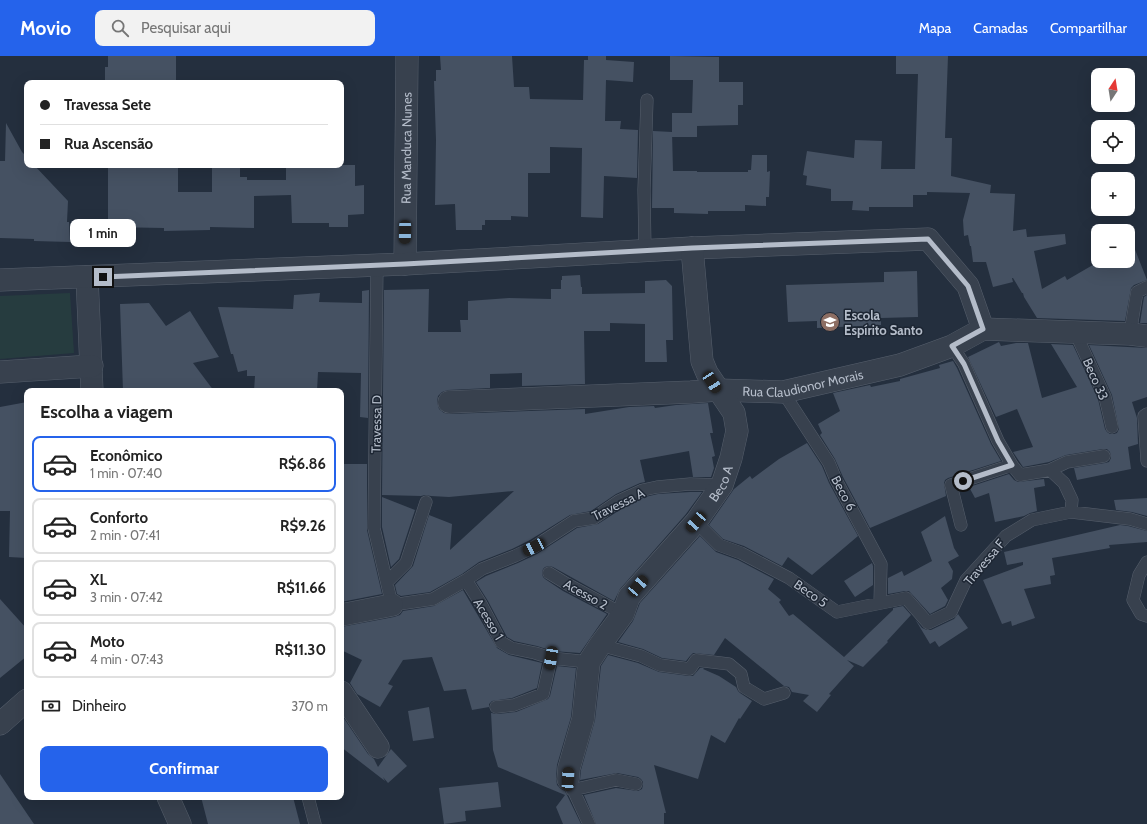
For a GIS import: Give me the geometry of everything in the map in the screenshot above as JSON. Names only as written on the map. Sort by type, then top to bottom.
[{"type":"street","name":"Rua Manduca Nunes","points":[[405,264],[407,56]]},
{"type":"street","points":[[0,280],[405,264],[645,250],[928,239],[968,286],[983,329],[1139,335]]},
{"type":"street","name":"Beco A","points":[[594,654],[623,614],[629,597],[696,522],[722,485],[731,458],[737,431],[734,413],[707,374],[702,361],[692,248]]},
{"type":"street","points":[[88,277],[92,388]]},
{"type":"street","name":"Rua Claudionor Morais","points":[[449,402],[718,390],[783,392],[900,365],[952,346],[983,329]]},
{"type":"street","points":[[0,372],[92,366]]},
{"type":"street","points":[[344,614],[392,605]]},
{"type":"street","points":[[570,785],[569,768],[583,719],[594,654]]},
{"type":"street","points":[[344,696],[378,747]]},
{"type":"street","points":[[0,724],[24,703]]},
{"type":"street","points":[[169,800],[180,824]]},
{"type":"lane","points":[[645,250],[644,190],[647,100]]},
{"type":"lane","name":"Travessa D","points":[[377,265],[374,528],[392,605]]},
{"type":"lane","points":[[1139,335],[1137,292],[1147,287]]},
{"type":"lane","name":"Beco 33","points":[[1075,332],[1105,397],[1112,427]]},
{"type":"lane","points":[[952,346],[964,364],[998,441],[1012,465],[1020,475],[1050,470],[1067,462],[1104,456]]},
{"type":"lane","name":"Beco 6","points":[[783,392],[829,463],[836,480],[881,564],[880,603]]},
{"type":"lane","points":[[1147,414],[1144,416],[1147,461]]},
{"type":"lane","points":[[961,525],[951,485],[1012,465]]},
{"type":"lane","points":[[1050,470],[1064,483],[1072,500],[1071,512]]},
{"type":"lane","name":"Travessa A","points":[[392,605],[433,599],[482,569],[534,547],[574,521],[594,518],[620,501],[643,490],[690,484],[722,485]]},
{"type":"lane","points":[[387,582],[406,563],[426,502]]},
{"type":"lane","name":"Travessa F","points":[[928,623],[951,612],[966,580],[1006,536],[1032,520],[1071,512],[1130,519],[1147,524]]},
{"type":"lane","name":"Beco 5","points":[[696,522],[719,546],[741,553],[789,578],[837,612],[906,598],[928,623]]},
{"type":"lane","points":[[1147,562],[1139,575],[1133,600],[1141,614],[1147,616]]},
{"type":"lane","name":"Acesso 2","points":[[549,573],[623,614]]},
{"type":"lane","name":"Acesso 1","points":[[466,580],[481,604],[501,642],[511,648],[551,658],[594,654],[641,656],[660,665],[690,669],[696,660],[729,664],[741,674],[744,687],[764,700],[784,693]]},
{"type":"lane","points":[[496,707],[514,705],[543,694],[551,658]]},
{"type":"lane","points":[[589,824],[570,785],[616,780],[636,784]]},
{"type":"lane","points":[[309,800],[315,824]]},
{"type":"green space","points":[[70,293],[74,353],[0,359],[0,296]]},
{"type":"building","points":[[108,56],[176,56],[176,80],[105,80],[105,67],[108,67]]},
{"type":"building","points":[[440,56],[512,56],[514,87],[529,87],[530,99],[583,100],[584,60],[588,60],[588,56],[606,56],[606,60],[634,62],[633,82],[606,80],[605,121],[621,121],[620,129],[638,130],[637,178],[604,176],[603,218],[581,217],[582,148],[550,147],[550,173],[528,173],[528,217],[511,216],[511,220],[485,220],[485,225],[482,225],[482,230],[456,230],[455,204],[435,205],[436,140],[434,81],[436,81],[436,70],[441,70]]},
{"type":"building","points":[[670,56],[719,57],[719,82],[743,82],[743,105],[738,105],[738,125],[697,126],[697,137],[672,137],[672,113],[692,113],[693,80],[670,80]]},
{"type":"building","points":[[896,56],[948,56],[945,138],[952,138],[951,176],[991,185],[990,193],[1015,194],[1013,231],[1026,229],[1027,237],[1065,234],[1066,244],[1034,251],[1042,289],[1065,276],[1067,280],[1091,266],[1091,268],[1135,268],[1135,250],[1147,280],[1134,285],[1131,288],[1125,321],[1037,318],[1013,278],[1013,282],[993,287],[986,262],[973,262],[968,235],[964,236],[963,220],[970,193],[927,192],[927,195],[913,195],[913,207],[869,207],[869,211],[852,210],[853,201],[831,201],[831,189],[806,185],[807,176],[803,175],[807,151],[854,158],[855,140],[882,141],[881,169],[915,169],[918,74],[896,74]]},
{"type":"building","points":[[6,123],[24,154],[24,168],[37,168],[68,201],[67,222],[69,222],[70,242],[0,238],[0,161],[5,161]]},
{"type":"building","points":[[653,131],[672,132],[673,171],[748,172],[748,170],[751,170],[752,155],[767,155],[767,172],[770,171],[769,197],[766,197],[766,206],[745,205],[745,211],[708,211],[708,214],[674,213],[674,208],[652,208]]},
{"type":"building","points":[[344,165],[355,165],[355,186],[364,185],[364,214],[348,215],[348,227],[329,227],[329,223],[292,223],[291,195],[254,196],[254,228],[210,227],[210,230],[164,231],[164,228],[108,227],[108,168],[178,168],[178,192],[212,192],[212,168],[240,168],[240,177],[247,177],[247,180],[286,180],[286,168],[344,168]]},
{"type":"building","points":[[917,271],[918,317],[881,318],[881,325],[817,328],[817,321],[788,322],[786,285],[884,282],[884,272]]},
{"type":"building","points":[[580,275],[582,294],[645,293],[645,281],[666,280],[672,286],[673,340],[666,340],[667,362],[645,362],[645,324],[610,323],[610,331],[584,331],[585,384],[522,386],[522,373],[490,374],[490,388],[448,390],[442,392],[438,396],[437,402],[439,409],[444,413],[450,414],[585,409],[585,414],[629,407],[654,406],[655,408],[708,403],[713,433],[710,433],[715,456],[712,457],[714,468],[711,477],[693,477],[689,451],[640,460],[645,482],[616,494],[591,511],[570,515],[530,540],[479,562],[462,574],[430,592],[401,596],[397,594],[395,585],[413,566],[429,515],[452,524],[450,550],[514,491],[449,497],[425,495],[382,495],[384,290],[429,289],[428,332],[461,332],[460,320],[468,320],[468,301],[509,298],[551,299],[551,289],[561,289],[562,276]]},
{"type":"building","points":[[369,290],[368,418],[360,417],[361,373],[318,372],[317,388],[254,388],[255,376],[247,376],[247,370],[238,372],[233,354],[231,354],[218,307],[293,309],[294,295],[320,293],[319,302],[362,303],[362,291]]},
{"type":"building","points":[[1147,295],[1147,323],[1140,323],[1144,297]]},
{"type":"building","points":[[149,303],[166,326],[190,311],[219,357],[193,363],[212,388],[123,388],[120,304]]},
{"type":"building","points":[[999,342],[1001,346],[1016,343],[1028,343],[1042,398],[1077,387],[1051,344],[1073,345],[1098,399],[1105,429],[1110,434],[1117,433],[1119,429],[1112,395],[1089,345],[1147,348],[1147,397],[1132,402],[1137,418],[1138,444],[1128,447],[1131,469],[1077,480],[1074,468],[1109,462],[1111,458],[1110,452],[1107,449],[1066,455],[1049,462],[1023,467],[1013,452],[1033,447],[1017,409],[996,417],[968,357]]},
{"type":"building","points":[[953,361],[991,444],[1001,461],[948,478],[944,483],[946,496],[870,528],[835,459],[820,435],[822,433],[818,424],[840,411],[833,393],[870,385],[871,387],[900,381],[900,379],[940,368],[939,365]]},
{"type":"building","points":[[24,403],[24,558],[9,557],[10,511],[0,511],[0,407]]},
{"type":"building","points":[[807,443],[822,466],[829,483],[858,536],[812,575],[788,557],[782,566],[744,546],[723,539],[709,525],[734,489],[750,476],[752,479],[779,459]]},
{"type":"building","points":[[344,464],[367,464],[367,530],[382,594],[344,601]]},
{"type":"building","points":[[1009,474],[1018,482],[1044,479],[1045,486],[1034,488],[1037,511],[1024,516],[995,522],[989,493],[975,498],[969,487]]},
{"type":"building","points":[[702,492],[686,514],[620,589],[614,601],[553,567],[549,566],[543,569],[542,573],[545,579],[563,591],[607,614],[580,653],[553,651],[514,641],[507,637],[476,582],[486,576],[537,554],[577,528],[598,524],[623,508],[645,497],[658,494]]},
{"type":"building","points":[[382,497],[415,510],[399,559],[391,567],[382,527]]},
{"type":"building","points":[[1147,498],[1147,516],[1116,510],[1114,500]]},
{"type":"building","points":[[945,516],[954,548],[959,556],[948,562],[953,571],[952,579],[941,588],[948,600],[945,606],[930,614],[909,591],[888,594],[888,578],[902,571],[904,576],[932,561],[921,532]]},
{"type":"building","points":[[1120,525],[1147,531],[1147,542],[1109,545],[1110,548],[1052,558],[1055,575],[1050,576],[1051,584],[1024,589],[1035,618],[1012,626],[1011,621],[1002,624],[983,580],[1023,565],[1023,562],[1007,565],[1004,552]]},
{"type":"building","points":[[700,536],[716,552],[738,560],[774,579],[768,589],[781,600],[779,602],[789,616],[793,614],[844,657],[893,610],[893,608],[903,606],[911,615],[887,641],[888,642],[863,667],[847,660],[854,666],[829,694],[831,695],[817,712],[803,701],[809,695],[792,692],[789,687],[784,686],[725,638],[714,655],[693,653],[686,661],[662,658],[643,649],[618,642],[633,621],[640,603]]},
{"type":"building","points":[[872,563],[873,585],[855,597],[844,581]]},
{"type":"building","points":[[463,590],[497,648],[509,655],[542,663],[537,688],[512,698],[492,701],[489,704],[489,707],[472,710],[466,689],[444,691],[432,657],[403,660],[388,684],[393,686],[380,707],[357,694],[350,683],[362,660],[344,651],[344,626],[394,617],[400,615],[403,611],[434,606]]},
{"type":"building","points":[[0,599],[24,626],[24,658],[0,678]]},
{"type":"building","points":[[958,614],[968,628],[939,647],[935,641],[930,644],[915,619],[922,628],[931,630],[954,619]]},
{"type":"building","points":[[608,655],[638,663],[659,672],[693,676],[700,668],[704,668],[703,669],[719,676],[736,687],[740,693],[752,701],[740,719],[739,718],[725,743],[711,735],[698,779],[654,765],[666,813],[664,813],[664,824],[596,824],[584,795],[616,788],[638,791],[642,789],[643,785],[643,782],[638,777],[617,773],[580,780],[581,770],[595,720],[601,666]]},
{"type":"building","points":[[557,666],[576,668],[571,717],[557,765],[556,778],[557,785],[565,791],[581,824],[563,824],[556,807],[565,795],[498,767],[493,750],[491,713],[497,714],[516,712],[548,699]]},
{"type":"building","points":[[429,707],[434,738],[413,741],[408,711]]},
{"type":"building","points":[[344,718],[368,754],[374,759],[378,767],[391,749],[407,766],[388,783],[383,777],[385,781],[344,749]]},
{"type":"building","points":[[0,774],[34,824],[0,824]]},
{"type":"building","points":[[498,782],[501,807],[465,811],[466,821],[444,824],[439,788]]},
{"type":"building","points":[[202,800],[294,800],[300,824],[208,824]]},
{"type":"place","name":"Escola Espírito Santo","points":[[830,322]]},
{"type":"route","points":[[103,277],[405,264],[692,248],[928,239],[968,286],[983,329],[952,346],[964,364],[998,441],[1012,465],[963,481]]}]
